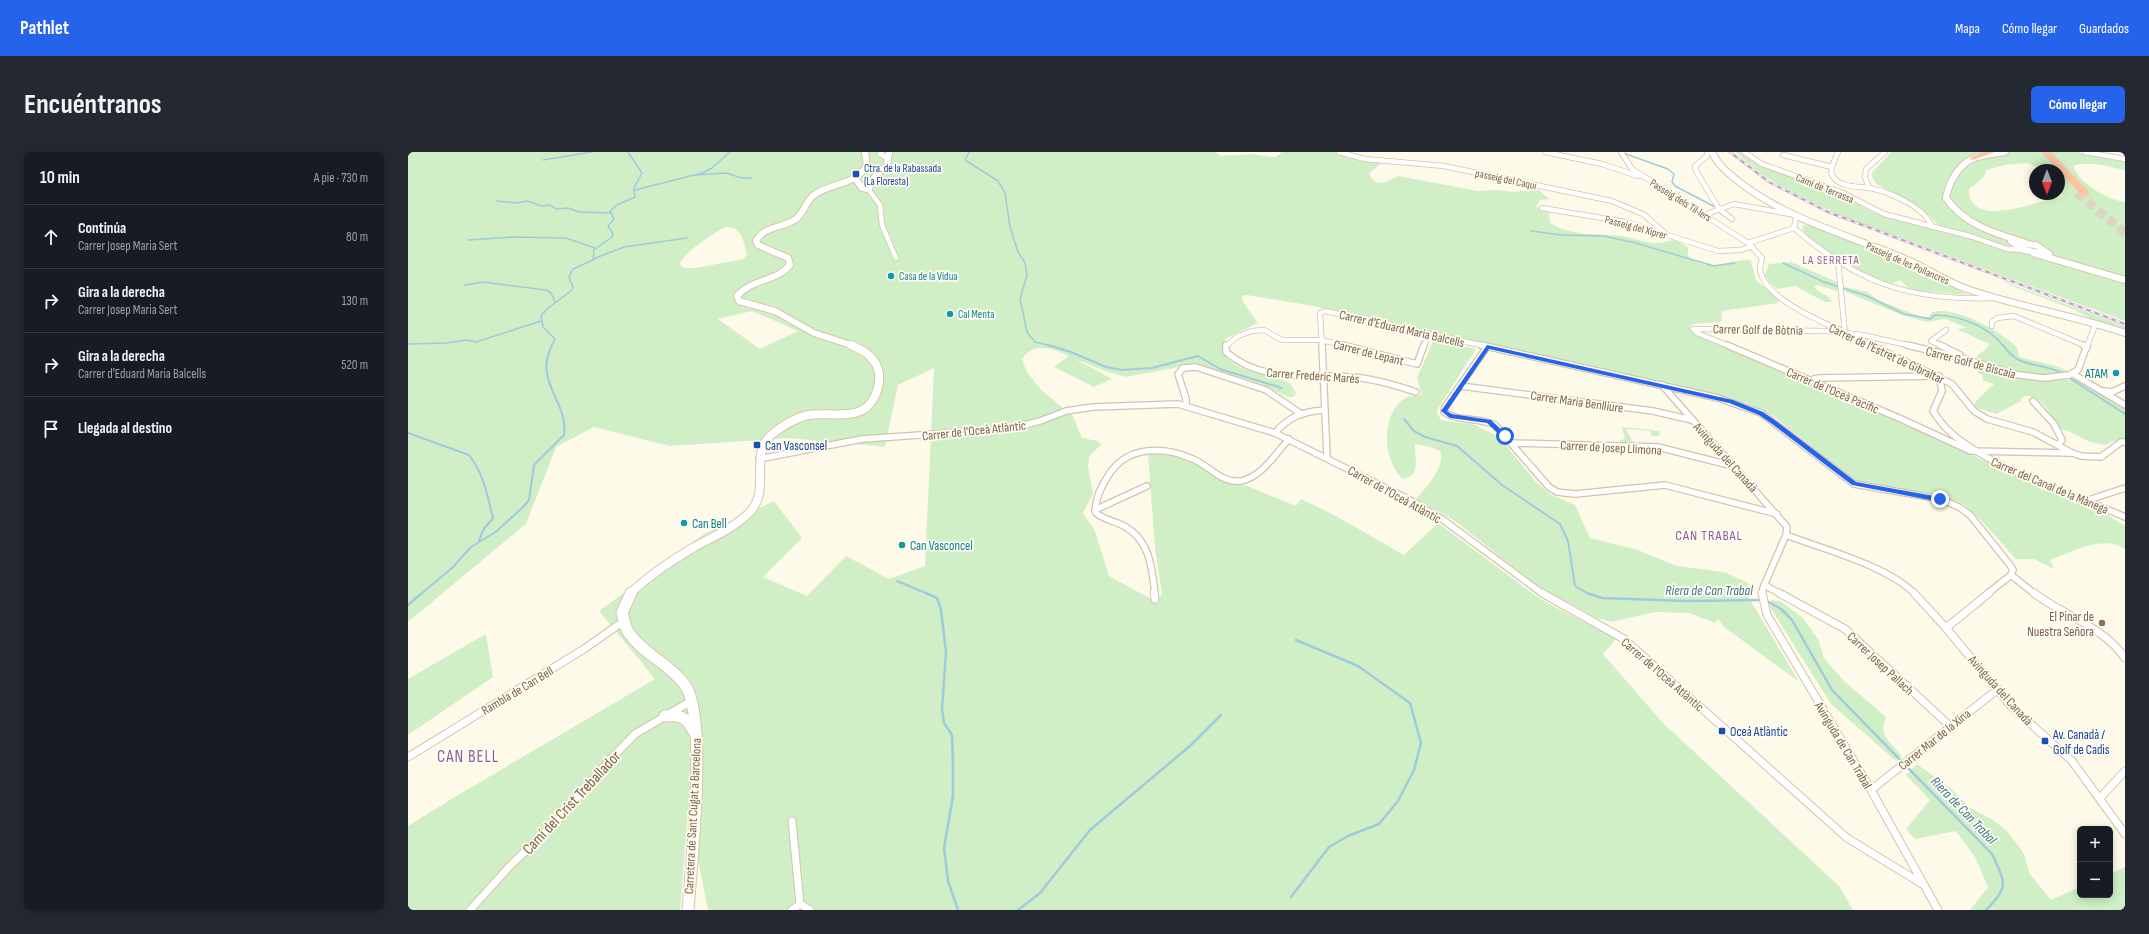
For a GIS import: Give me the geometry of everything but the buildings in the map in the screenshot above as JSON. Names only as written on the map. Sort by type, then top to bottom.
[{"type":"highway","points":[[1973,158],[1990,152]]},
{"type":"highway","points":[[2038,152],[2049,164]]},
{"type":"highway","points":[[2046,152],[2056,164]]},
{"type":"highway","points":[[2065,174],[2081,193],[2065,179]]},
{"type":"main road","points":[[624,621],[623,607],[626,600],[632,591],[643,580],[731,528],[751,511],[759,493],[759,459],[764,442],[785,424],[810,414],[846,414],[861,411],[872,403],[878,389],[878,368],[872,358],[866,353],[810,331],[781,313],[744,303],[737,298],[741,291],[781,274],[790,264],[788,258],[758,245],[756,241],[759,236],[797,218],[810,197],[815,194],[856,178],[866,167],[865,152]]},
{"type":"main road","name":"Passeig de les Pollancres","points":[[1712,152],[1716,161],[1738,181],[1770,204],[1793,215],[1920,265],[1962,287],[1995,298],[2125,333]]},
{"type":"main road","points":[[2005,152],[1973,158],[1963,162],[1956,170],[1946,198],[1951,207],[1963,216],[2033,253],[2125,280]]},
{"type":"main road","points":[[856,178],[862,188],[868,189],[873,179],[887,167],[888,155]]},
{"type":"main road","points":[[2024,247],[2036,245],[2056,259]]},
{"type":"main road","points":[[2033,253],[2040,252],[2041,249]]},
{"type":"main road","name":"Carretera de Sant Cugat a Barcelona","points":[[624,621],[632,636],[666,665],[685,685],[697,738],[688,910]]},
{"type":"main road","points":[[666,716],[683,710],[689,702]]},
{"type":"main road","points":[[666,716],[682,714],[687,718],[697,738]]},
{"type":"street","points":[[882,152],[880,154],[888,155]]},
{"type":"street","name":"passeig del Caqui","points":[[1339,152],[1365,159],[1444,166],[1612,201],[1643,214],[1664,232]]},
{"type":"street","points":[[1544,152],[1602,164],[1647,179]]},
{"type":"street","name":"Passeig dels Til·lers","points":[[1621,152],[1632,169],[1750,245]]},
{"type":"street","points":[[1707,152],[1707,156],[1695,166],[1696,171],[1719,209],[1732,219]]},
{"type":"street","name":"Camí de Terrassa","points":[[1744,152],[1762,164],[1843,193],[1877,212],[1973,237],[2007,249],[2024,247]]},
{"type":"street","points":[[1838,152],[1832,167],[1832,176],[1838,182],[1850,187],[1869,188],[1908,202],[1930,221],[1932,227]]},
{"type":"street","points":[[1869,188],[1865,177],[1866,169],[1885,152]]},
{"type":"street","points":[[2085,152],[2125,159]]},
{"type":"street","points":[[1783,155],[1832,167]]},
{"type":"street","points":[[868,189],[880,205],[882,225],[896,258]]},
{"type":"street","points":[[1704,215],[1730,204],[1737,204],[1793,215],[1794,228],[1812,244],[1870,281],[1901,292],[1979,299],[1995,298]]},
{"type":"street","name":"Passeig del Xiprer","points":[[1542,208],[1621,221],[1664,232],[1673,237],[1714,251],[1736,252],[1794,228]]},
{"type":"street","name":"Carrer de l'Estret de Gibraltar","points":[[1750,245],[1762,258],[1759,271],[1768,286],[1807,315],[1939,376],[1952,384],[1974,411],[1982,417],[2033,432],[2072,453]]},
{"type":"street","points":[[1838,261],[1846,333]]},
{"type":"street","name":"Carrer d'Eduard Maria Balcells","points":[[1321,340],[1320,313],[1322,311],[1731,401],[1761,414],[1854,484],[1940,499],[1959,507],[1970,515],[2010,565],[2013,570],[2011,575]]},
{"type":"street","points":[[1992,326],[1992,322],[1997,318],[2014,316],[2087,347]]},
{"type":"street","points":[[2096,324],[2080,367],[2069,375],[2104,391],[2125,405]]},
{"type":"street","name":"Carrer Golf de Bòtnia","points":[[1694,328],[1846,333]]},
{"type":"street","name":"Carrer de l'Oceà Pacífic","points":[[1694,328],[1697,333],[1971,451],[1976,451]]},
{"type":"street","name":"Carrer Frederic Marès","points":[[1321,340],[1282,340],[1269,332],[1258,330],[1232,339],[1228,342],[1225,349],[1232,357],[1264,373],[1368,378],[1416,392]]},
{"type":"street","points":[[1946,330],[1931,341],[1966,360]]},
{"type":"street","name":"Carrer Golf de Biscaia","points":[[1846,333],[1870,336],[1966,360],[2021,376],[2044,378],[2069,375]]},
{"type":"street","name":"Carrer de Lepant","points":[[1321,340],[1417,364],[1430,334]]},
{"type":"street","points":[[1321,340],[1327,457]]},
{"type":"street","points":[[1487,347],[1444,409],[1446,414],[1450,416],[1489,421],[1495,425],[1549,487],[1557,492],[1575,494],[1665,485],[1777,514]]},
{"type":"street","points":[[1186,406],[1186,399],[1178,374],[1181,369],[1196,367],[1266,390],[1276,395],[1300,413]]},
{"type":"street","points":[[1813,382],[1814,379],[1819,378],[1939,376],[1942,391],[1933,411],[1944,427],[1976,451],[2072,453],[2082,456],[2101,457],[2121,442],[2125,442]]},
{"type":"street","name":"Avinguda del Canadà","points":[[1662,385],[1777,514],[1787,533],[1891,575],[1902,583],[1946,628],[2022,717],[2072,761],[2125,834]]},
{"type":"street","name":"Carrer Maria Benlliure","points":[[1461,386],[1653,411],[1693,420]]},
{"type":"street","points":[[2104,391],[2112,392],[2125,386]]},
{"type":"street","points":[[2033,401],[2047,415],[2060,434],[2062,442],[2058,445]]},
{"type":"street","name":"Carrer de l'Oceà Atlàntic","points":[[759,459],[862,439],[1009,429],[1040,421],[1066,411],[1093,407],[1141,406],[1167,403],[1186,406],[1275,433],[1327,457],[1408,499],[1442,519],[1544,595],[1612,631],[1624,639],[1847,838],[1924,885]]},
{"type":"street","points":[[1275,433],[1289,418],[1300,413],[1325,410]]},
{"type":"street","points":[[1155,599],[1149,556],[1142,540],[1134,531],[1098,515],[1095,510],[1100,492],[1109,475],[1127,456],[1140,452],[1163,450],[1184,455],[1203,464],[1216,475],[1232,481],[1241,481],[1261,469],[1288,439]]},
{"type":"street","name":"Carrer de Josep Llimona","points":[[1511,443],[1658,447],[1734,466]]},
{"type":"street","name":"Carrer del Canal de la Mànega","points":[[1976,451],[2085,501],[2125,517]]},
{"type":"street","points":[[1095,510],[1147,486]]},
{"type":"street","points":[[2085,501],[2125,488]]},
{"type":"street","points":[[1764,586],[1787,533]]},
{"type":"street","points":[[1946,628],[2011,575],[2058,610],[2102,636],[2114,645],[2125,658]]},
{"type":"street","name":"Avinguda de Can Trabal","points":[[1764,586],[1762,595],[1764,605],[1772,624],[1871,790],[1938,910]]},
{"type":"street","name":"Carrer Josep Pallach","points":[[1764,586],[1856,638],[1950,726]]},
{"type":"street","name":"Rambla de Can Bell","points":[[408,757],[584,649],[624,621]]},
{"type":"street","name":"Carrer Mar de la Xina","points":[[1871,790],[1998,689]]},
{"type":"street","name":"Camí del Crist Treballador","points":[[470,910],[509,867],[564,814],[623,746],[644,728],[666,716]]},
{"type":"street","points":[[2100,798],[2125,771]]},
{"type":"street","points":[[792,821],[800,904]]},
{"type":"street","points":[[792,910],[800,904]]},
{"type":"street","points":[[800,904],[810,910]]},
{"type":"green space","points":[[408,152],[1215,152],[1221,156],[1252,154],[1276,157],[1282,152],[1334,152],[1361,160],[1382,162],[1369,174],[1372,179],[1379,183],[1386,182],[1398,176],[1478,191],[1498,190],[1513,192],[1537,189],[1550,199],[1540,200],[1536,207],[1549,212],[1550,223],[1558,227],[1567,231],[1585,234],[1622,236],[1652,243],[1675,240],[1688,248],[1688,256],[1702,264],[1710,265],[1749,260],[1751,261],[1756,280],[1779,299],[1778,303],[1722,311],[1721,322],[1693,324],[1690,326],[1690,331],[1896,419],[1999,468],[2106,514],[2125,526],[2125,549],[2107,543],[2088,546],[2050,560],[2054,569],[2034,559],[2016,559],[1977,516],[1962,503],[1939,495],[1854,480],[1772,415],[1747,403],[1313,306],[1247,295],[1242,296],[1243,302],[1258,323],[1227,338],[1224,341],[1222,351],[1228,359],[1244,369],[1281,379],[1290,383],[1296,393],[1293,397],[1288,397],[1262,384],[1195,364],[1126,377],[1105,371],[1075,359],[1112,379],[1094,387],[1054,367],[1069,356],[1050,349],[1038,348],[1027,353],[1022,359],[1027,372],[1041,390],[1073,416],[1082,438],[1098,441],[1101,445],[1089,456],[1088,466],[1093,494],[1083,513],[1095,531],[1109,576],[1155,601],[1162,594],[1155,548],[1148,454],[1177,456],[1202,467],[1225,482],[1247,486],[1296,506],[1301,499],[1336,516],[1404,555],[1438,523],[1540,599],[1616,639],[1603,654],[1663,723],[1839,886],[1853,910],[708,910],[688,810],[680,910],[408,910],[408,826],[655,679],[599,611],[704,534],[774,501],[802,538],[763,577],[807,596],[846,556],[889,579],[925,566],[934,368],[898,385],[885,447],[789,438],[669,446],[594,427],[556,447],[526,524],[408,622]],"holes":[[[726,227],[736,230],[741,236],[747,254],[744,259],[695,268],[686,268],[681,266],[680,264],[682,260],[693,249]],[[752,311],[798,331],[760,349],[718,319]]]},
{"type":"green space","points":[[1736,152],[1740,152],[1760,165],[1830,189],[1874,213],[1958,235],[1941,227],[1918,206],[1876,184],[1871,174],[1891,152],[2079,152],[2086,155],[2125,161],[2125,170],[2092,164],[2079,164],[2073,166],[2081,179],[2095,190],[2118,201],[2125,202],[2125,321],[1850,219],[1805,199],[1761,174]],"holes":[[[2027,163],[2065,164],[2065,200],[2047,200],[2003,211],[1981,209],[1973,203],[1969,189],[1983,178],[1987,170],[2004,165]]]},
{"type":"green space","points":[[1803,225],[1815,227],[1920,269],[1968,295],[1920,291],[1908,288],[1900,280],[1890,284],[1868,275],[1830,254],[1809,237],[1802,229]]},
{"type":"green space","points":[[1791,262],[1837,282],[1840,289],[1837,291],[1817,285],[1814,286],[1818,291],[1829,297],[1832,302],[1825,302],[1795,286],[1777,289],[1770,283],[1765,275],[1769,264]]},
{"type":"green space","points":[[2000,280],[2125,326],[2125,330],[2089,318],[2075,310]]},
{"type":"green space","points":[[1845,287],[1868,292],[1878,300],[1924,318],[1929,316],[1932,312],[1942,311],[1965,316],[1989,327],[2017,347],[2019,357],[2056,366],[2070,372],[2058,375],[2066,380],[2077,378],[2125,408],[2125,439],[2113,441],[2105,445],[2090,442],[2070,432],[2060,429],[2045,406],[2040,401],[2028,396],[2022,397],[2021,401],[1996,414],[1974,407],[1976,401],[1994,384],[1982,380],[1983,375],[1978,373],[1977,356],[1987,348],[1989,344],[1957,329],[1967,328],[1945,319],[1927,322],[1902,315],[1846,292]]},
{"type":"green space","points":[[1434,339],[1476,349],[1437,410],[1441,420],[1475,425],[1499,437],[1535,481],[1551,495],[1575,505],[1590,538],[1638,550],[1677,566],[1724,572],[1748,583],[1746,593],[1799,682],[1724,627],[1718,619],[1715,623],[1689,613],[1655,612],[1611,622],[1597,618],[1535,584],[1455,521],[1416,499],[1430,483],[1438,470],[1441,457],[1440,451],[1415,444],[1415,470],[1409,477],[1403,479],[1396,471],[1391,461],[1388,449],[1388,424],[1392,413],[1398,404],[1407,397],[1422,394],[1417,378]]},
{"type":"green space","points":[[1622,427],[1660,431],[1659,436],[1652,436],[1650,431],[1626,429],[1632,441],[1635,441],[1636,443],[1621,443],[1620,440],[1625,439]]},
{"type":"green space","points":[[1771,600],[1780,601],[1803,618],[1818,639],[1824,658],[1843,680],[1886,717],[1883,729],[1884,734],[1902,756],[1896,761],[1831,704],[1770,607]]},
{"type":"green space","points":[[486,634],[493,677],[408,735],[408,679]]},
{"type":"green space","points":[[1917,764],[1950,788],[1969,807],[1993,820],[2007,831],[2023,852],[2030,874],[2051,900],[2077,888],[2077,898],[2113,898],[2113,873],[2125,867],[2125,910],[1970,910],[1988,887],[1975,857],[1956,831],[1915,839],[1906,829],[1930,800],[1906,775]]},
{"type":"waterway","points":[[543,160],[592,152]]},
{"type":"waterway","points":[[593,259],[594,250],[612,237],[613,234],[608,226],[614,219],[610,211],[617,205],[635,197],[634,188],[642,173],[628,152]]},
{"type":"waterway","points":[[635,190],[702,173],[712,168],[730,152]]},
{"type":"waterway","points":[[969,152],[965,160],[998,181],[1005,193],[1010,227],[1018,252],[1025,263],[1027,275],[1020,299],[1027,332],[1035,342],[1051,346]]},
{"type":"waterway","points":[[1623,153],[1668,169],[1674,174],[1672,182],[1675,186],[1715,207]]},
{"type":"waterway","points":[[696,175],[726,173],[742,178],[752,178]]},
{"type":"waterway","points":[[497,201],[516,203],[527,201],[542,206],[550,205],[556,209],[568,208],[579,212],[610,213]]},
{"type":"waterway","points":[[1531,231],[1562,235],[1603,236],[1632,242],[1714,266],[1735,263]]},
{"type":"waterway","points":[[468,240],[513,237],[566,238],[595,248]]},
{"type":"waterway","points":[[593,259],[624,247],[687,238]]},
{"type":"waterway","points":[[551,346],[555,339],[543,327],[541,316],[548,308],[571,291],[573,287],[569,277],[573,269],[593,259]]},
{"type":"waterway","points":[[1783,263],[1824,282],[1867,296],[1904,314],[1931,319],[1934,315],[1953,317],[1972,323],[1990,333],[2003,346]]},
{"type":"waterway","points":[[465,285],[483,282],[546,290],[551,293],[555,302]]},
{"type":"waterway","points":[[408,344],[446,343],[467,340],[476,342],[541,321]]},
{"type":"waterway","points":[[421,594],[452,568],[471,547],[497,531],[524,506],[529,500],[534,465],[564,435],[562,412],[549,381],[547,370],[547,358],[552,345]]},
{"type":"waterway","points":[[1048,345],[1071,352],[1106,367],[1122,370],[1152,368],[1198,356],[1220,369],[1282,388]]},
{"type":"waterway","points":[[2003,345],[2009,353],[2023,362],[2055,370],[2064,374]]},
{"type":"waterway","points":[[2068,377],[2125,414]]},
{"type":"waterway","name":"Riera de Can Trabal","points":[[1404,419],[1414,431],[1425,437],[1457,446],[1502,485],[1560,524],[1568,541],[1575,586],[1588,593]]},
{"type":"waterway","points":[[408,433],[469,455],[474,462],[482,477],[493,518],[483,530],[479,541]]},
{"type":"waterway","points":[[897,581],[928,594]]},
{"type":"waterway","points":[[408,605],[422,593]]},
{"type":"waterway","points":[[926,593],[937,598],[941,610],[946,652],[942,709],[944,723],[952,735],[953,796],[944,848],[948,881],[958,910]]},
{"type":"waterway","name":"Riera de Can Trabal","points":[[1588,593],[1602,598],[1686,601],[1762,600]]},
{"type":"waterway","name":"Riera de Can Trabal","points":[[1767,601],[1781,609],[1792,620],[1832,690],[1992,854],[2000,871],[2003,884],[1999,895],[1986,910]]},
{"type":"waterway","points":[[1291,897],[1329,847],[1348,836],[1379,824],[1398,801],[1414,770],[1421,743],[1410,703],[1358,666],[1296,640]]},
{"type":"waterway","points":[[1018,910],[1040,893],[1090,830],[1191,745],[1221,715]]},
{"type":"tunnel","points":[[2077,193],[2125,233]]},
{"type":"railway","points":[[1730,152],[1769,182],[1828,212],[2125,324]]},
{"type":"place","name":"Ctra. de la Rabassada (La Floresta)","points":[[856,174]]},
{"type":"place","name":"Casa de la Vídua","points":[[891,276]]},
{"type":"place","name":"Cal Menta","points":[[950,314]]},
{"type":"place","name":"ATAM","points":[[2116,373]]},
{"type":"place","name":"Can Vasconsel","points":[[757,445]]},
{"type":"place","name":"Can Bell","points":[[684,523]]},
{"type":"place","name":"Can Vasconcel","points":[[902,545]]},
{"type":"place","name":"El Pinar de Nuestra Señora","points":[[2102,623]]},
{"type":"place","name":"Oceá Atlàntic","points":[[1722,731]]},
{"type":"place","name":"Av. Canadà / Golf de Cadis","points":[[2045,741]]},
{"type":"district","name":"LA SERRETA","points":[[1831,260]]},
{"type":"district","name":"CAN TRABAL","points":[[1709,535]]},
{"type":"district","name":"CAN BELL","points":[[468,756]]},
{"type":"route","points":[[1505,436],[1489,421],[1450,416],[1444,411],[1445,407],[1487,347],[1731,401],[1761,414],[1774,422],[1848,481],[1854,484],[1864,487],[1940,499]]}]
